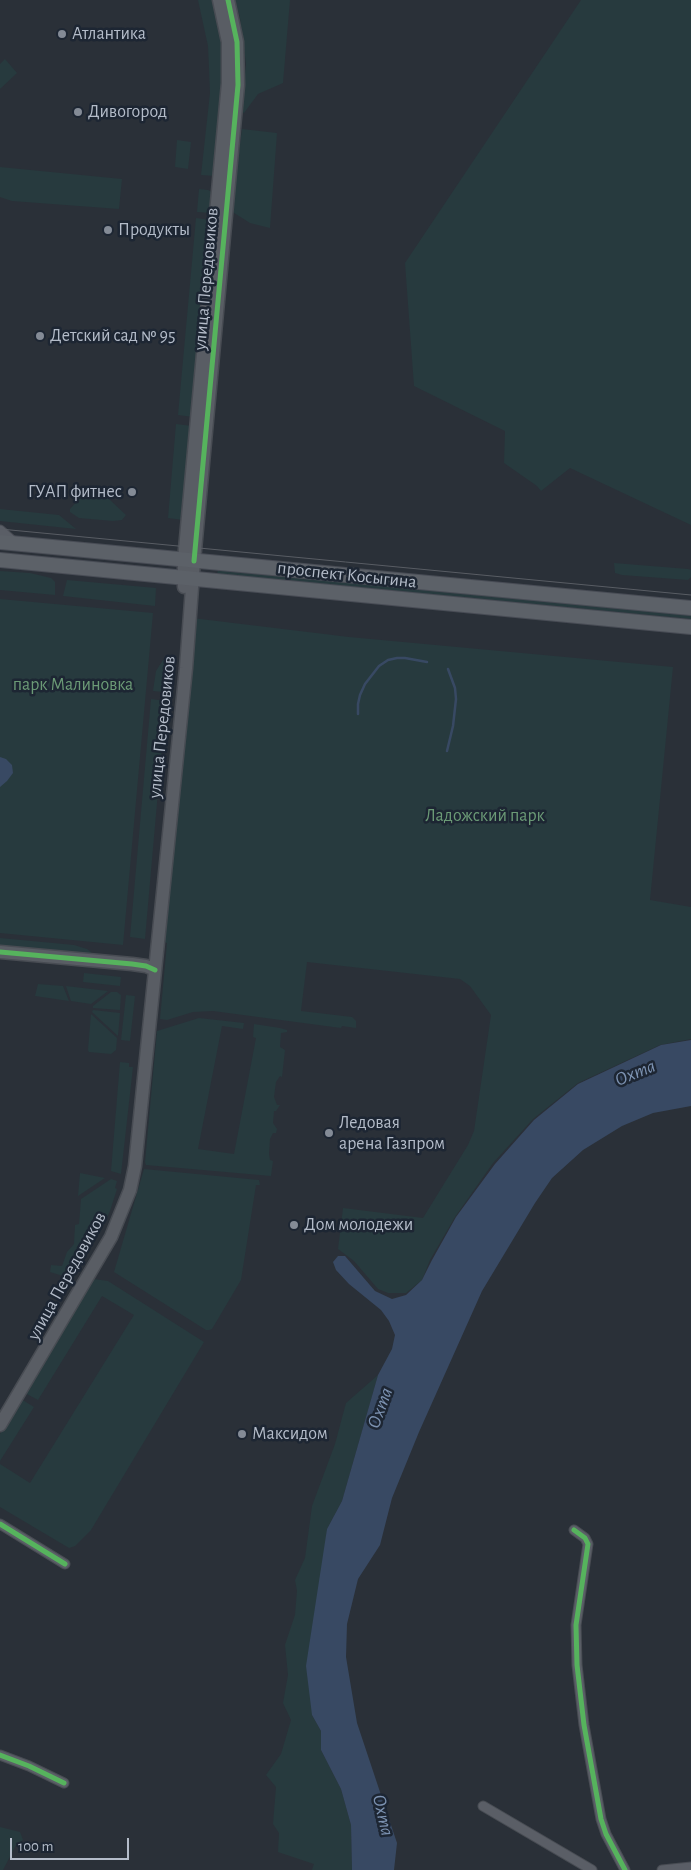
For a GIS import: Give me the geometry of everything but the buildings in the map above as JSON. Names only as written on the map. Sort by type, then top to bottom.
[{"type":"main road","name":"проспект Косыгина","points":[[0,542],[691,608]]},
{"type":"main road","name":"проспект Косыгина","points":[[0,560],[691,626]]},
{"type":"street","name":"улица Передовиков","points":[[0,1409],[100,1241],[114,1211],[127,1165],[186,668],[189,560],[228,83],[228,42],[219,0]]},
{"type":"street","name":"улица Передовиков","points":[[189,560],[238,84],[237,42],[228,0]]},
{"type":"street","points":[[0,530],[16,544]]},
{"type":"street","points":[[0,952],[149,970]]},
{"type":"street","points":[[0,960],[149,970]]},
{"type":"street","name":"улица Передовиков","points":[[0,1424],[94,1268],[111,1237],[128,1196],[135,1166],[149,970]]},
{"type":"street","points":[[0,1524],[65,1564]]},
{"type":"street","points":[[574,1530],[588,1544],[576,1625],[577,1665],[584,1725],[601,1819],[606,1834],[625,1870]]},
{"type":"street","points":[[0,1755],[30,1766],[64,1783]]},
{"type":"street","points":[[483,1806],[592,1870]]},
{"type":"street","points":[[662,1870],[691,1867]]},
{"type":"green space","points":[[198,0],[212,0],[223,46],[224,68],[215,176],[201,175],[210,93],[208,46]]},
{"type":"green space","points":[[235,0],[290,0],[283,83],[258,94],[244,113],[241,112],[246,64],[240,18]]},
{"type":"green space","points":[[581,0],[691,0],[691,525],[570,468],[541,491],[537,486],[504,463],[505,431],[414,386],[405,263]]},
{"type":"green space","points":[[5,59],[17,73],[0,89],[0,64]]},
{"type":"green space","points":[[242,129],[277,133],[270,228],[250,223],[231,211]]},
{"type":"green space","points":[[177,140],[191,142],[188,169],[175,167]]},
{"type":"green space","points":[[0,167],[122,179],[119,209],[12,201],[0,197]]},
{"type":"green space","points":[[199,189],[214,193],[212,213],[197,212]]},
{"type":"green space","points":[[196,218],[211,220],[193,417],[178,415]]},
{"type":"green space","points":[[176,424],[192,426],[183,520],[168,518]]},
{"type":"green space","points":[[95,486],[126,515],[122,520],[79,518],[70,512],[70,509],[90,487]]},
{"type":"green space","points":[[0,509],[59,515],[76,529],[0,521]]},
{"type":"green space","points":[[614,563],[688,569],[691,570],[691,577],[688,580],[622,575],[615,573]]},
{"type":"green space","points":[[218,570],[691,615],[691,619],[217,574]]},
{"type":"green space","points":[[0,571],[30,573],[51,578],[55,582],[55,595],[0,590]]},
{"type":"green space","points":[[67,580],[156,588],[155,606],[63,596]]},
{"type":"green space","name":"парк Малиновка","points":[[0,599],[153,613],[123,945],[0,933]]},
{"type":"green space","name":"Ладожский парк","points":[[192,618],[349,637],[673,667],[650,900],[691,907],[691,1039],[660,1045],[578,1083],[533,1119],[493,1163],[455,1217],[430,1260],[422,1280],[406,1293],[388,1293],[378,1289],[354,1261],[338,1249],[343,1208],[423,1218],[468,1145],[474,1131],[491,1015],[470,986],[460,979],[307,962],[301,1011],[352,1017],[356,1021],[356,1028],[342,1026],[341,1028],[213,1011],[193,1012],[167,1020],[160,1019],[167,943],[162,942]]},
{"type":"green space","points":[[163,660],[165,660],[163,692],[153,691],[156,671]]},
{"type":"green space","points":[[151,699],[166,701],[145,939],[130,937]]},
{"type":"green space","points":[[0,938],[74,945],[91,952],[90,956],[0,947]]},
{"type":"green space","points":[[84,973],[121,977],[120,986],[83,982]]},
{"type":"green space","points":[[38,984],[63,986],[69,1001],[35,996]]},
{"type":"green space","points":[[66,986],[108,991],[91,1004],[71,1001]]},
{"type":"green space","points":[[111,992],[117,992],[121,995],[120,1010],[93,1008],[93,1006]]},
{"type":"green space","points":[[126,995],[135,996],[130,1041],[121,1040]]},
{"type":"green space","points":[[93,1010],[120,1013],[118,1036],[92,1012]]},
{"type":"green space","points":[[91,1014],[117,1038],[116,1050],[111,1054],[89,1052],[88,1050]]},
{"type":"green space","points":[[199,1018],[244,1023],[243,1029],[222,1026],[198,1149],[234,1154],[256,1038],[253,1037],[254,1024],[287,1030],[287,1032],[281,1033],[280,1047],[285,1050],[282,1077],[280,1076],[276,1082],[274,1097],[277,1105],[280,1105],[274,1111],[273,1123],[277,1129],[276,1133],[273,1133],[270,1139],[269,1154],[270,1160],[273,1161],[271,1176],[146,1165],[157,1031]]},
{"type":"green space","points":[[120,1062],[129,1063],[129,1067],[133,1067],[121,1174],[111,1171]]},
{"type":"green space","points":[[144,1169],[259,1180],[260,1185],[256,1185],[241,1280],[212,1329],[206,1330],[114,1272]]},
{"type":"green space","points":[[80,1173],[105,1178],[78,1196]]},
{"type":"green space","points":[[111,1179],[117,1181],[115,1188],[117,1189],[110,1211],[73,1279],[50,1272],[51,1265],[62,1266],[67,1252],[74,1244],[75,1225],[79,1224],[81,1199]]},
{"type":"green space","points":[[93,1279],[108,1281],[204,1342],[91,1530],[75,1546],[69,1548],[0,1507],[0,1464],[30,1483],[134,1315],[102,1296],[38,1400],[25,1393]]},
{"type":"green space","points":[[378,1375],[342,1501],[327,1529],[312,1715],[321,1731],[321,1750],[341,1789],[351,1825],[352,1870],[312,1870],[314,1864],[278,1852],[279,1833],[273,1824],[276,1787],[266,1775],[281,1754],[291,1720],[283,1703],[288,1675],[285,1645],[295,1615],[297,1591],[295,1580],[305,1558],[312,1506],[335,1444],[346,1403]]},
{"type":"green space","points":[[21,1399],[34,1407],[0,1461],[0,1434]]},
{"type":"green space","points":[[0,1827],[20,1832],[23,1840],[16,1845],[3,1870],[0,1870]]},
{"type":"water","points":[[0,757],[6,759],[12,765],[13,773],[0,787]]},
{"type":"water","name":"Охта","points":[[691,1040],[691,1106],[653,1113],[622,1126],[583,1150],[552,1178],[535,1203],[482,1291],[419,1432],[392,1498],[380,1545],[358,1579],[347,1624],[346,1657],[357,1723],[397,1843],[394,1870],[352,1870],[351,1825],[341,1789],[321,1750],[321,1731],[312,1715],[306,1666],[327,1529],[342,1501],[378,1375],[392,1349],[395,1335],[389,1321],[381,1310],[349,1284],[336,1270],[333,1262],[338,1256],[345,1256],[375,1291],[392,1299],[406,1295],[422,1280],[456,1217],[495,1164],[534,1120],[578,1084],[661,1045]]},
{"type":"waterway","points":[[358,714],[360,695],[365,684],[379,666],[388,660],[397,658],[427,662]]},
{"type":"waterway","points":[[447,751],[453,726],[456,699],[455,688],[448,669]]},
{"type":"tram line","points":[[0,529],[691,595]]},
{"type":"cycle path","points":[[194,561],[238,85],[237,42],[228,0]]},
{"type":"cycle path","points":[[0,952],[132,964],[146,966],[155,970]]},
{"type":"cycle path","points":[[0,1524],[65,1564]]},
{"type":"cycle path","points":[[574,1530],[585,1538],[588,1544],[576,1625],[577,1665],[584,1725],[601,1819],[606,1834],[625,1870]]},
{"type":"cycle path","points":[[0,1755],[29,1766],[64,1783]]},
{"type":"place","name":"Атлантика","points":[[62,34]]},
{"type":"place","name":"Дивогород","points":[[78,112]]},
{"type":"place","name":"Продукты","points":[[108,230]]},
{"type":"place","name":"Детский сад № 95","points":[[40,336]]},
{"type":"place","name":"ГУАП фитнес","points":[[132,492]]},
{"type":"place","name":"Ледовая арена Газпром","points":[[329,1133]]},
{"type":"place","name":"Дом молодежи","points":[[294,1225]]},
{"type":"place","name":"Максидом","points":[[242,1434]]}]
